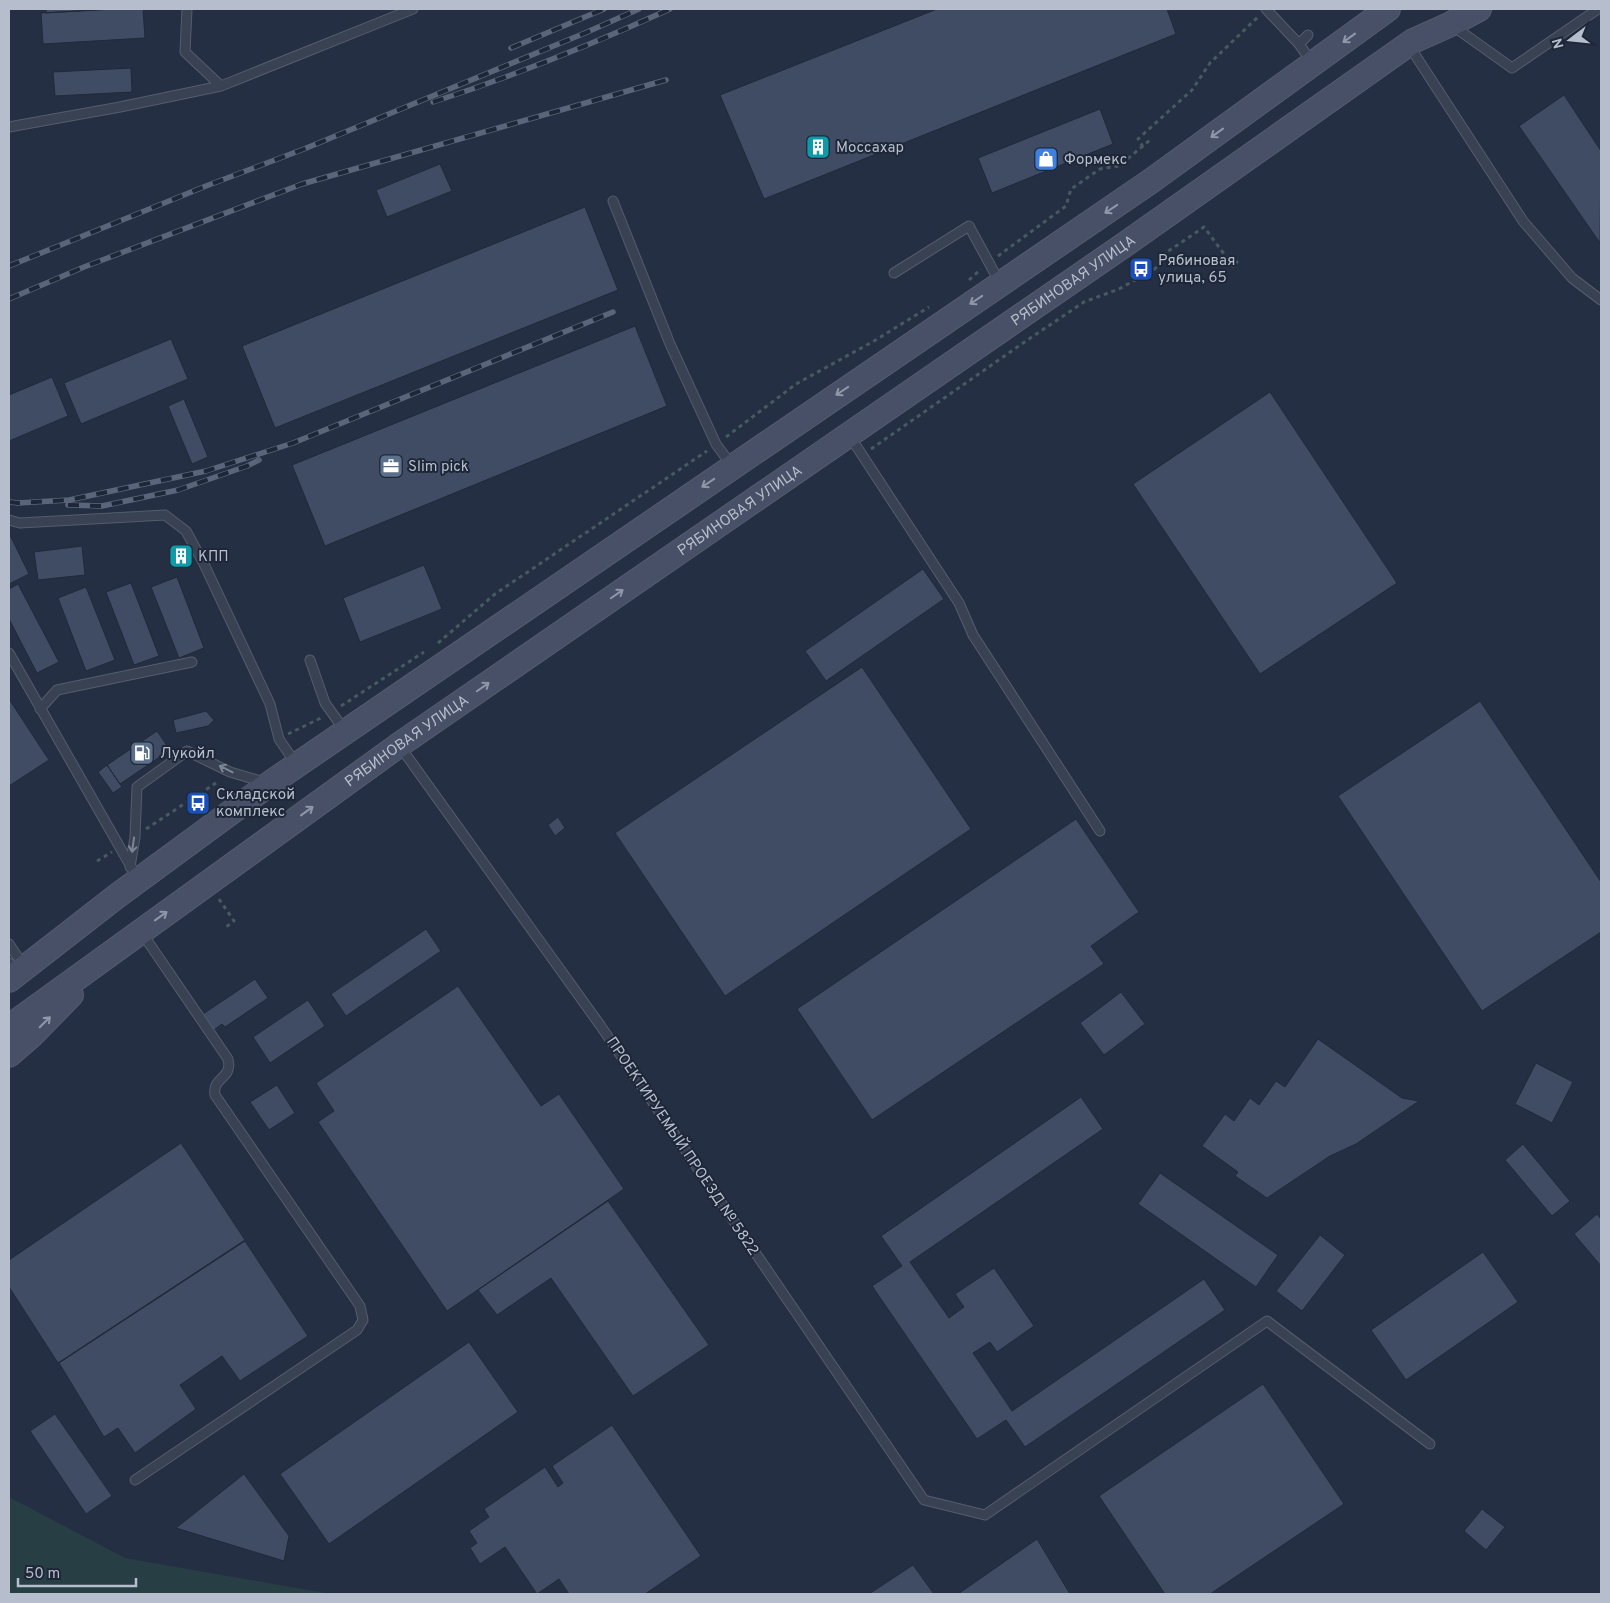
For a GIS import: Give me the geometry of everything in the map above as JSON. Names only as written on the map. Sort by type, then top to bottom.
[{"type":"main road","points":[[9,980],[78,927],[134,874],[272,782],[1151,181],[1388,9]]},
{"type":"main road","name":"РЯБИНОВАЯ УЛИЦА","points":[[9,1027],[399,745],[1127,243],[1410,42],[1451,17],[1479,9]]},
{"type":"main road","points":[[11,959],[78,927]]},
{"type":"main road","points":[[9,1055],[131,938]]},
{"type":"lane","points":[[187,9],[184,52],[221,86]]},
{"type":"lane","points":[[9,127],[221,86],[413,9]]},
{"type":"lane","points":[[1266,9],[1299,44],[1313,64]]},
{"type":"lane","points":[[1451,17],[1512,68],[1598,9]]},
{"type":"lane","points":[[1299,44],[1308,35]]},
{"type":"lane","points":[[1410,42],[1523,221],[1572,278],[1601,300]]},
{"type":"lane","points":[[613,201],[670,344],[716,444],[732,466]]},
{"type":"lane","points":[[894,273],[969,226],[1000,283]]},
{"type":"lane","points":[[849,434],[959,603],[973,635],[1100,831]]},
{"type":"lane","points":[[9,520],[20,523],[166,515],[186,531],[203,562],[270,704],[279,739],[296,765]]},
{"type":"lane","points":[[9,654],[134,874]]},
{"type":"lane","points":[[310,660],[325,703],[345,732]]},
{"type":"lane","points":[[40,709],[58,690],[192,662]]},
{"type":"lane","name":"ПРОЕКТИРУЕМЫЙ ПРОЕЗД № 5822","points":[[399,745],[600,1025],[924,1500],[985,1515],[1267,1321],[1430,1444]]},
{"type":"lane","points":[[134,874],[137,787],[187,751],[230,772],[261,782],[272,782]]},
{"type":"lane","points":[[131,938],[228,1059],[230,1065],[228,1072],[217,1082],[214,1089],[215,1095],[360,1306],[363,1320],[357,1330],[136,1480]]},
{"type":"path","points":[[1142,147],[1138,139],[1192,90],[1210,63],[1266,9]]},
{"type":"path","points":[[968,281],[988,263],[1066,206],[1071,190],[1100,170],[1119,166],[1150,140]]},
{"type":"path","points":[[862,455],[1084,302],[1119,290],[1155,269],[1164,254],[1204,227],[1233,266],[1238,261]]},
{"type":"path","points":[[436,644],[495,594],[716,444],[796,384],[874,341],[930,307]]},
{"type":"path","points":[[279,739],[332,712],[428,650]]},
{"type":"path","points":[[135,837],[216,783]]},
{"type":"path","points":[[98,861],[119,847]]},
{"type":"path","points":[[225,907],[234,921],[226,927]]},
{"type":"green space","points":[[9,1497],[125,1558],[331,1594],[9,1594]]},
{"type":"building","points":[[46,9],[113,9],[46,13]]},
{"type":"building","points":[[143,9],[145,38],[43,44],[41,13]]},
{"type":"building","name":"Моссахар","points":[[937,9],[1167,9],[1176,34],[764,199],[720,95]]},
{"type":"building","points":[[131,68],[132,92],[55,96],[53,72]]},
{"type":"building","points":[[1564,95],[1601,151],[1600,243],[1519,126]]},
{"type":"building","points":[[1100,109],[1113,144],[992,193],[978,158]]},
{"type":"building","points":[[440,164],[452,191],[387,217],[376,190]]},
{"type":"building","points":[[585,207],[618,290],[275,428],[242,346]]},
{"type":"building","points":[[635,326],[667,406],[325,546],[292,465]]},
{"type":"building","points":[[171,339],[188,379],[81,424],[64,383]]},
{"type":"building","points":[[52,377],[68,416],[9,441],[9,395]]},
{"type":"building","points":[[1270,392],[1397,583],[1260,674],[1133,484]]},
{"type":"building","points":[[184,399],[208,457],[192,464],[168,406]]},
{"type":"building","points":[[9,533],[29,574],[9,584]]},
{"type":"building","points":[[82,546],[85,575],[38,580],[34,552]]},
{"type":"building","name":"КПП","points":[[180,550],[186,560],[182,563],[175,553]]},
{"type":"building","points":[[424,565],[442,609],[360,642],[343,598]]},
{"type":"building","points":[[923,569],[944,599],[826,681],[805,651]]},
{"type":"building","points":[[177,577],[204,648],[179,658],[151,587]]},
{"type":"building","points":[[131,583],[159,656],[134,665],[106,592]]},
{"type":"building","points":[[18,584],[59,662],[37,673],[9,619],[9,589]]},
{"type":"building","points":[[86,587],[115,660],[86,671],[58,598]]},
{"type":"building","points":[[862,667],[971,829],[725,996],[615,833]]},
{"type":"building","points":[[9,699],[49,760],[9,786]]},
{"type":"building","points":[[1480,701],[1601,882],[1601,932],[1482,1011],[1338,796]]},
{"type":"building","points":[[206,711],[214,720],[208,726],[176,733],[173,720]]},
{"type":"building","points":[[157,731],[170,750],[120,784],[107,765]]},
{"type":"building","points":[[107,765],[122,787],[113,793],[98,772]]},
{"type":"building","points":[[558,817],[565,828],[555,836],[548,825]]},
{"type":"building","points":[[1076,819],[1139,912],[1091,946],[1104,964],[872,1120],[797,1009]]},
{"type":"building","points":[[426,929],[441,951],[346,1016],[331,994]]},
{"type":"building","points":[[255,979],[268,998],[225,1027],[222,1024],[214,1030],[203,1014]]},
{"type":"building","points":[[458,986],[541,1106],[559,1094],[624,1189],[447,1311],[318,1122],[334,1111],[316,1083]]},
{"type":"building","points":[[1121,992],[1145,1024],[1104,1055],[1080,1023]]},
{"type":"building","points":[[308,1000],[325,1026],[270,1063],[253,1037]]},
{"type":"building","points":[[1318,1039],[1402,1098],[1419,1101],[1356,1144],[1330,1156],[1267,1198],[1235,1176],[1238,1172],[1202,1146],[1225,1114],[1234,1121],[1250,1098],[1259,1105],[1276,1081],[1285,1087]]},
{"type":"building","points":[[1536,1063],[1573,1082],[1552,1123],[1515,1104]]},
{"type":"building","points":[[277,1085],[295,1113],[269,1130],[250,1102]]},
{"type":"building","points":[[1081,1097],[1103,1129],[910,1262],[949,1318],[964,1307],[955,1294],[994,1268],[1034,1326],[997,1352],[990,1342],[973,1353],[1012,1411],[1204,1279],[1225,1310],[1025,1447],[1006,1420],[977,1439],[872,1286],[902,1266],[881,1236]]},
{"type":"building","points":[[181,1143],[245,1240],[58,1363],[9,1287],[9,1260]]},
{"type":"building","points":[[1523,1144],[1570,1201],[1552,1216],[1505,1160]]},
{"type":"building","points":[[1160,1173],[1278,1255],[1256,1287],[1138,1204]]},
{"type":"building","points":[[608,1201],[709,1345],[633,1396],[551,1278],[497,1315],[478,1290]]},
{"type":"building","points":[[1597,1214],[1601,1219],[1601,1266],[1574,1234]]},
{"type":"building","points":[[1320,1235],[1345,1255],[1302,1311],[1276,1291]]},
{"type":"building","points":[[245,1241],[308,1336],[240,1381],[222,1356],[180,1385],[196,1409],[135,1453],[118,1428],[104,1437],[59,1363]]},
{"type":"building","points":[[1483,1252],[1518,1302],[1406,1380],[1371,1330]]},
{"type":"building","points":[[469,1342],[518,1412],[329,1544],[280,1474]]},
{"type":"building","points":[[1263,1384],[1344,1504],[1210,1594],[1165,1594],[1099,1496]]},
{"type":"building","points":[[55,1414],[112,1496],[86,1514],[30,1431]]},
{"type":"building","points":[[612,1425],[701,1556],[645,1594],[569,1594],[559,1579],[537,1594],[505,1547],[480,1564],[470,1548],[477,1543],[469,1531],[489,1517],[484,1509],[545,1467],[558,1487],[563,1483],[552,1466]]},
{"type":"building","points":[[244,1474],[289,1536],[284,1561],[176,1528]]},
{"type":"building","points":[[1482,1509],[1505,1527],[1486,1550],[1464,1531]]},
{"type":"building","points":[[1037,1539],[1070,1594],[958,1594]]},
{"type":"building","points":[[913,1565],[934,1594],[869,1594]]},
{"type":"railway","points":[[511,48],[604,9]]},
{"type":"railway","points":[[9,266],[206,186],[304,149],[639,9]]},
{"type":"railway","points":[[433,102],[553,59],[670,9]]},
{"type":"railway","points":[[9,299],[84,267],[302,184],[666,80]]},
{"type":"railway","points":[[9,502],[69,500],[206,471],[293,443],[613,312]]},
{"type":"railway","points":[[68,505],[102,506],[178,490],[259,460]]},
{"type":"place","name":"Моссахар","points":[[818,147]]},
{"type":"place","name":"Формекс","points":[[1046,159]]},
{"type":"place","name":"Рябиновая улица, 65","points":[[1141,269]]},
{"type":"place","name":"Slim pick","points":[[391,466]]},
{"type":"place","name":"КПП","points":[[181,556]]},
{"type":"place","name":"Лукойл","points":[[142,753]]},
{"type":"place","name":"Складской комплекс","points":[[198,803]]}]
